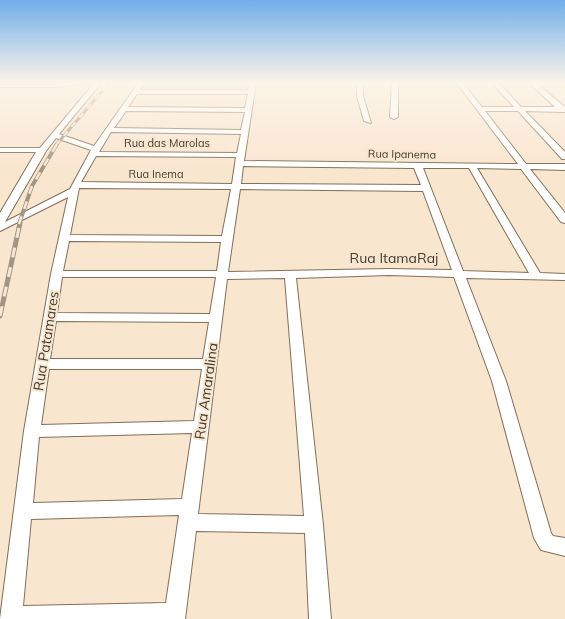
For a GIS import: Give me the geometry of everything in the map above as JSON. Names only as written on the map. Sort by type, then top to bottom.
[{"type":"street","points":[[0,222],[42,150],[74,111]]},
{"type":"street","name":"Rua Patamares","points":[[11,618],[32,431],[57,274],[74,187],[94,152],[122,111]]},
{"type":"street","name":"Rua Amaralina","points":[[174,616],[211,364],[227,239],[249,111]]},
{"type":"street","points":[[365,111],[368,121]]},
{"type":"street","points":[[394,111],[394,117]]},
{"type":"street","points":[[481,111],[565,220]]},
{"type":"street","points":[[522,111],[565,157]]},
{"type":"street","points":[[109,130],[245,132]]},
{"type":"street","name":"Rua das Marolas","points":[[54,135],[94,152],[240,159]]},
{"type":"street","points":[[0,150],[42,150]]},
{"type":"street","name":"Rua Ipanema","points":[[240,159],[418,166],[565,167]]},
{"type":"street","points":[[418,166],[457,274],[499,381],[542,538],[548,544],[565,547]]},
{"type":"street","points":[[472,167],[536,275]]},
{"type":"street","name":"Rua Inema","points":[[74,187],[237,185],[426,188]]},
{"type":"street","points":[[0,228],[74,187]]},
{"type":"street","points":[[64,238],[227,239]]},
{"type":"street","name":"Rua ItamaRaj","points":[[57,274],[457,274],[565,277]]},
{"type":"street","points":[[290,274],[314,525],[320,619]]},
{"type":"street","points":[[50,317],[216,318]]},
{"type":"street","points":[[43,364],[211,364]]},
{"type":"street","points":[[32,431],[202,427]]},
{"type":"street","points":[[22,511],[188,514],[314,525]]},
{"type":"street","points":[[11,618],[174,616]]},
{"type":"railway","points":[[56,145],[85,111]]},
{"type":"railway","points":[[19,224],[32,186],[57,144]]},
{"type":"railway","points":[[0,316],[20,223]]}]
